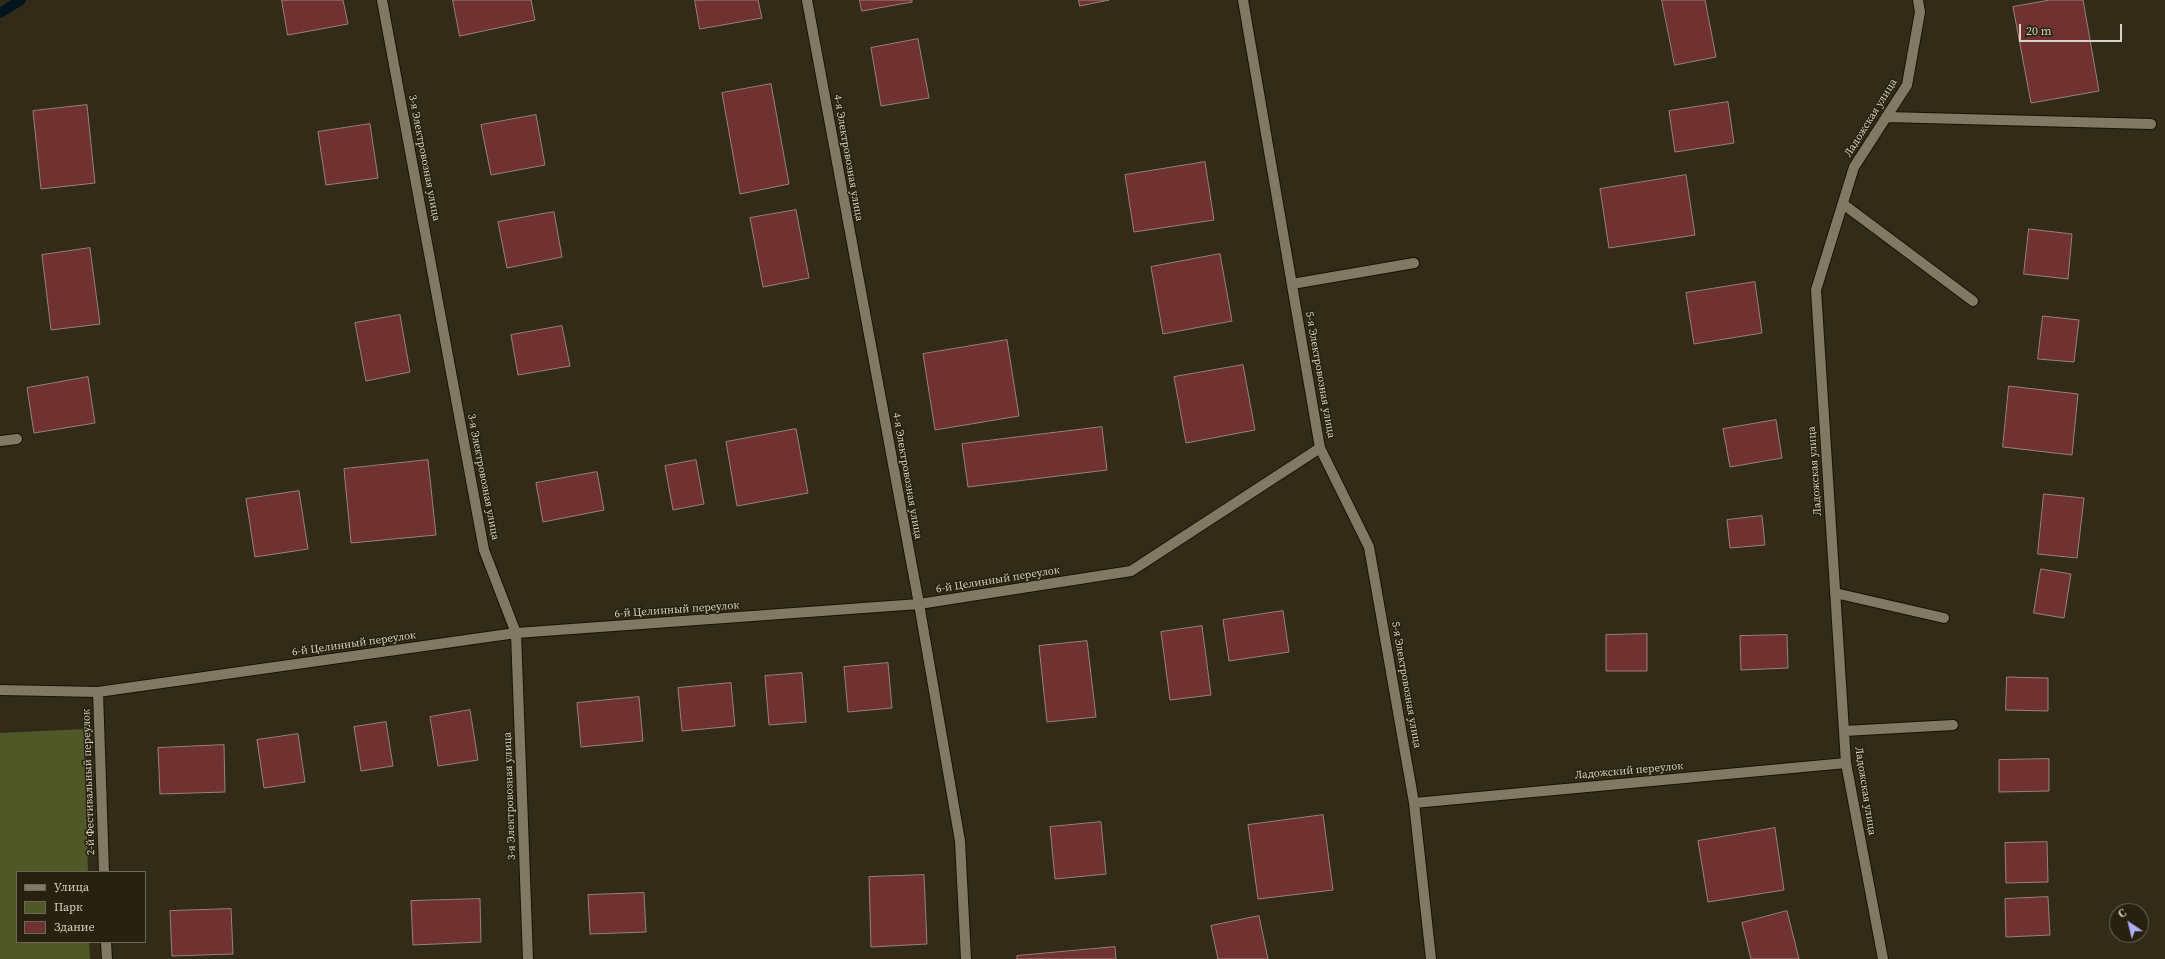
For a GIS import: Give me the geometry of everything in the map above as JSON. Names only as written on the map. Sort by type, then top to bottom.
[{"type":"street","name":"3-я Электровозная улица","points":[[382,0],[484,550],[516,634],[528,959]]},
{"type":"street","name":"4-я Электровозная улица","points":[[807,0],[919,604],[960,841],[966,959]]},
{"type":"street","name":"5-я Электровозная улица","points":[[1243,0],[1320,448],[1369,547],[1414,803],[1431,959]]},
{"type":"street","name":"Ладожская улица","points":[[1883,959],[1846,763],[1816,290],[1854,167],[1907,85],[1920,12],[1918,0]]},
{"type":"street","points":[[1886,118],[2151,124]]},
{"type":"street","points":[[1843,204],[1973,301]]},
{"type":"street","points":[[1292,284],[1414,263]]},
{"type":"street","points":[[0,441],[17,439]]},
{"type":"street","name":"6-й Целинный переулок","points":[[0,690],[98,692],[516,634],[919,604],[1131,572],[1320,448]]},
{"type":"street","points":[[1835,593],[1944,618]]},
{"type":"street","name":"2-й Фестивальный переулок","points":[[98,692],[104,871]]},
{"type":"street","points":[[1844,731],[1953,725]]},
{"type":"street","name":"Ладожский переулок","points":[[1414,803],[1846,763]]},
{"type":"street","points":[[106,943],[107,959]]},
{"type":"green space","points":[[84,729],[88,871],[16,871],[16,943],[89,943],[90,959],[0,959],[0,733]]},
{"type":"building","points":[[282,0],[343,0],[348,24],[288,35]]},
{"type":"building","points":[[453,0],[531,0],[535,20],[460,36]]},
{"type":"building","points":[[695,0],[758,0],[762,18],[700,29]]},
{"type":"building","points":[[860,0],[912,0],[912,2],[862,11]]},
{"type":"building","points":[[1079,0],[1109,0],[1080,6]]},
{"type":"building","points":[[1662,0],[1705,0],[1716,57],[1675,65]]},
{"type":"building","points":[[2050,0],[2083,0],[2099,91],[2031,103],[2013,7]]},
{"type":"building","points":[[918,39],[929,98],[881,106],[871,48]]},
{"type":"building","points":[[771,84],[789,184],[740,194],[722,93]]},
{"type":"building","points":[[1728,102],[1734,143],[1675,152],[1669,111]]},
{"type":"building","points":[[87,105],[95,183],[41,189],[33,111]]},
{"type":"building","points":[[536,115],[545,165],[491,175],[481,125]]},
{"type":"building","points":[[370,124],[378,178],[326,185],[318,132]]},
{"type":"building","points":[[1205,162],[1214,220],[1134,232],[1125,175]]},
{"type":"building","points":[[1686,175],[1695,235],[1609,248],[1600,189]]},
{"type":"building","points":[[796,210],[809,278],[763,287],[750,218]]},
{"type":"building","points":[[554,212],[562,257],[507,268],[498,222]]},
{"type":"building","points":[[2029,229],[2072,234],[2068,279],[2024,274]]},
{"type":"building","points":[[90,248],[100,324],[51,330],[42,255]]},
{"type":"building","points":[[1220,254],[1232,321],[1163,334],[1151,267]]},
{"type":"building","points":[[1755,282],[1762,333],[1694,344],[1686,293]]},
{"type":"building","points":[[400,315],[410,372],[366,381],[355,323]]},
{"type":"building","points":[[2043,316],[2079,320],[2074,362],[2038,359]]},
{"type":"building","points":[[562,326],[570,366],[518,375],[511,335]]},
{"type":"building","points":[[1007,340],[1019,416],[935,430],[923,354]]},
{"type":"building","points":[[1243,365],[1255,430],[1186,443],[1174,377]]},
{"type":"building","points":[[88,377],[95,423],[34,433],[27,388]]},
{"type":"building","points":[[2009,386],[2078,394],[2072,455],[2003,447]]},
{"type":"building","points":[[1776,420],[1782,458],[1730,467],[1723,429]]},
{"type":"building","points":[[1102,427],[1107,470],[968,487],[962,444]]},
{"type":"building","points":[[796,429],[808,493],[737,506],[726,442]]},
{"type":"building","points":[[428,460],[436,535],[351,543],[344,469]]},
{"type":"building","points":[[696,460],[704,504],[673,510],[665,466]]},
{"type":"building","points":[[597,472],[604,510],[543,522],[536,483]]},
{"type":"building","points":[[299,491],[308,549],[255,557],[246,499]]},
{"type":"building","points":[[2044,494],[2084,498],[2077,558],[2038,554]]},
{"type":"building","points":[[1762,516],[1765,545],[1730,548],[1727,520]]},
{"type":"building","points":[[2041,569],[2071,574],[2064,618],[2034,613]]},
{"type":"building","points":[[1283,611],[1289,652],[1229,661],[1223,620]]},
{"type":"building","points":[[1202,626],[1211,695],[1170,700],[1161,632]]},
{"type":"building","points":[[1647,634],[1647,671],[1606,671],[1606,635]]},
{"type":"building","points":[[1787,635],[1788,668],[1741,670],[1740,636]]},
{"type":"building","points":[[1087,641],[1096,717],[1047,722],[1039,646]]},
{"type":"building","points":[[888,663],[892,708],[848,712],[844,667]]},
{"type":"building","points":[[802,673],[806,722],[769,725],[765,676]]},
{"type":"building","points":[[2007,677],[2048,678],[2048,711],[2006,710]]},
{"type":"building","points":[[731,683],[735,726],[682,731],[678,688]]},
{"type":"building","points":[[639,697],[643,741],[581,747],[577,703]]},
{"type":"building","points":[[470,710],[478,760],[438,766],[430,717]]},
{"type":"building","points":[[386,722],[393,766],[361,771],[354,727]]},
{"type":"building","points":[[298,734],[305,782],[264,788],[257,740]]},
{"type":"building","points":[[224,745],[225,792],[160,794],[158,748]]},
{"type":"building","points":[[2049,759],[2049,791],[1999,792],[1999,760]]},
{"type":"building","points":[[1323,815],[1333,890],[1258,899],[1248,825]]},
{"type":"building","points":[[1101,822],[1106,874],[1055,879],[1050,827]]},
{"type":"building","points":[[1775,828],[1784,890],[1708,902],[1698,841]]},
{"type":"building","points":[[2047,842],[2048,882],[2006,883],[2005,843]]},
{"type":"building","points":[[924,875],[927,944],[871,947],[869,877]]},
{"type":"building","points":[[644,893],[646,932],[590,934],[588,895]]},
{"type":"building","points":[[2048,897],[2050,935],[2006,937],[2005,899]]},
{"type":"building","points":[[480,899],[481,942],[413,945],[411,901]]},
{"type":"building","points":[[231,909],[233,954],[172,956],[170,911]]},
{"type":"building","points":[[1787,911],[1799,959],[1751,959],[1742,923]]},
{"type":"building","points":[[1259,916],[1268,959],[1218,959],[1211,926]]},
{"type":"building","points":[[1115,947],[1116,959],[1017,959],[1017,956]]},
{"type":"waterway","points":[[0,13],[21,0]]}]
